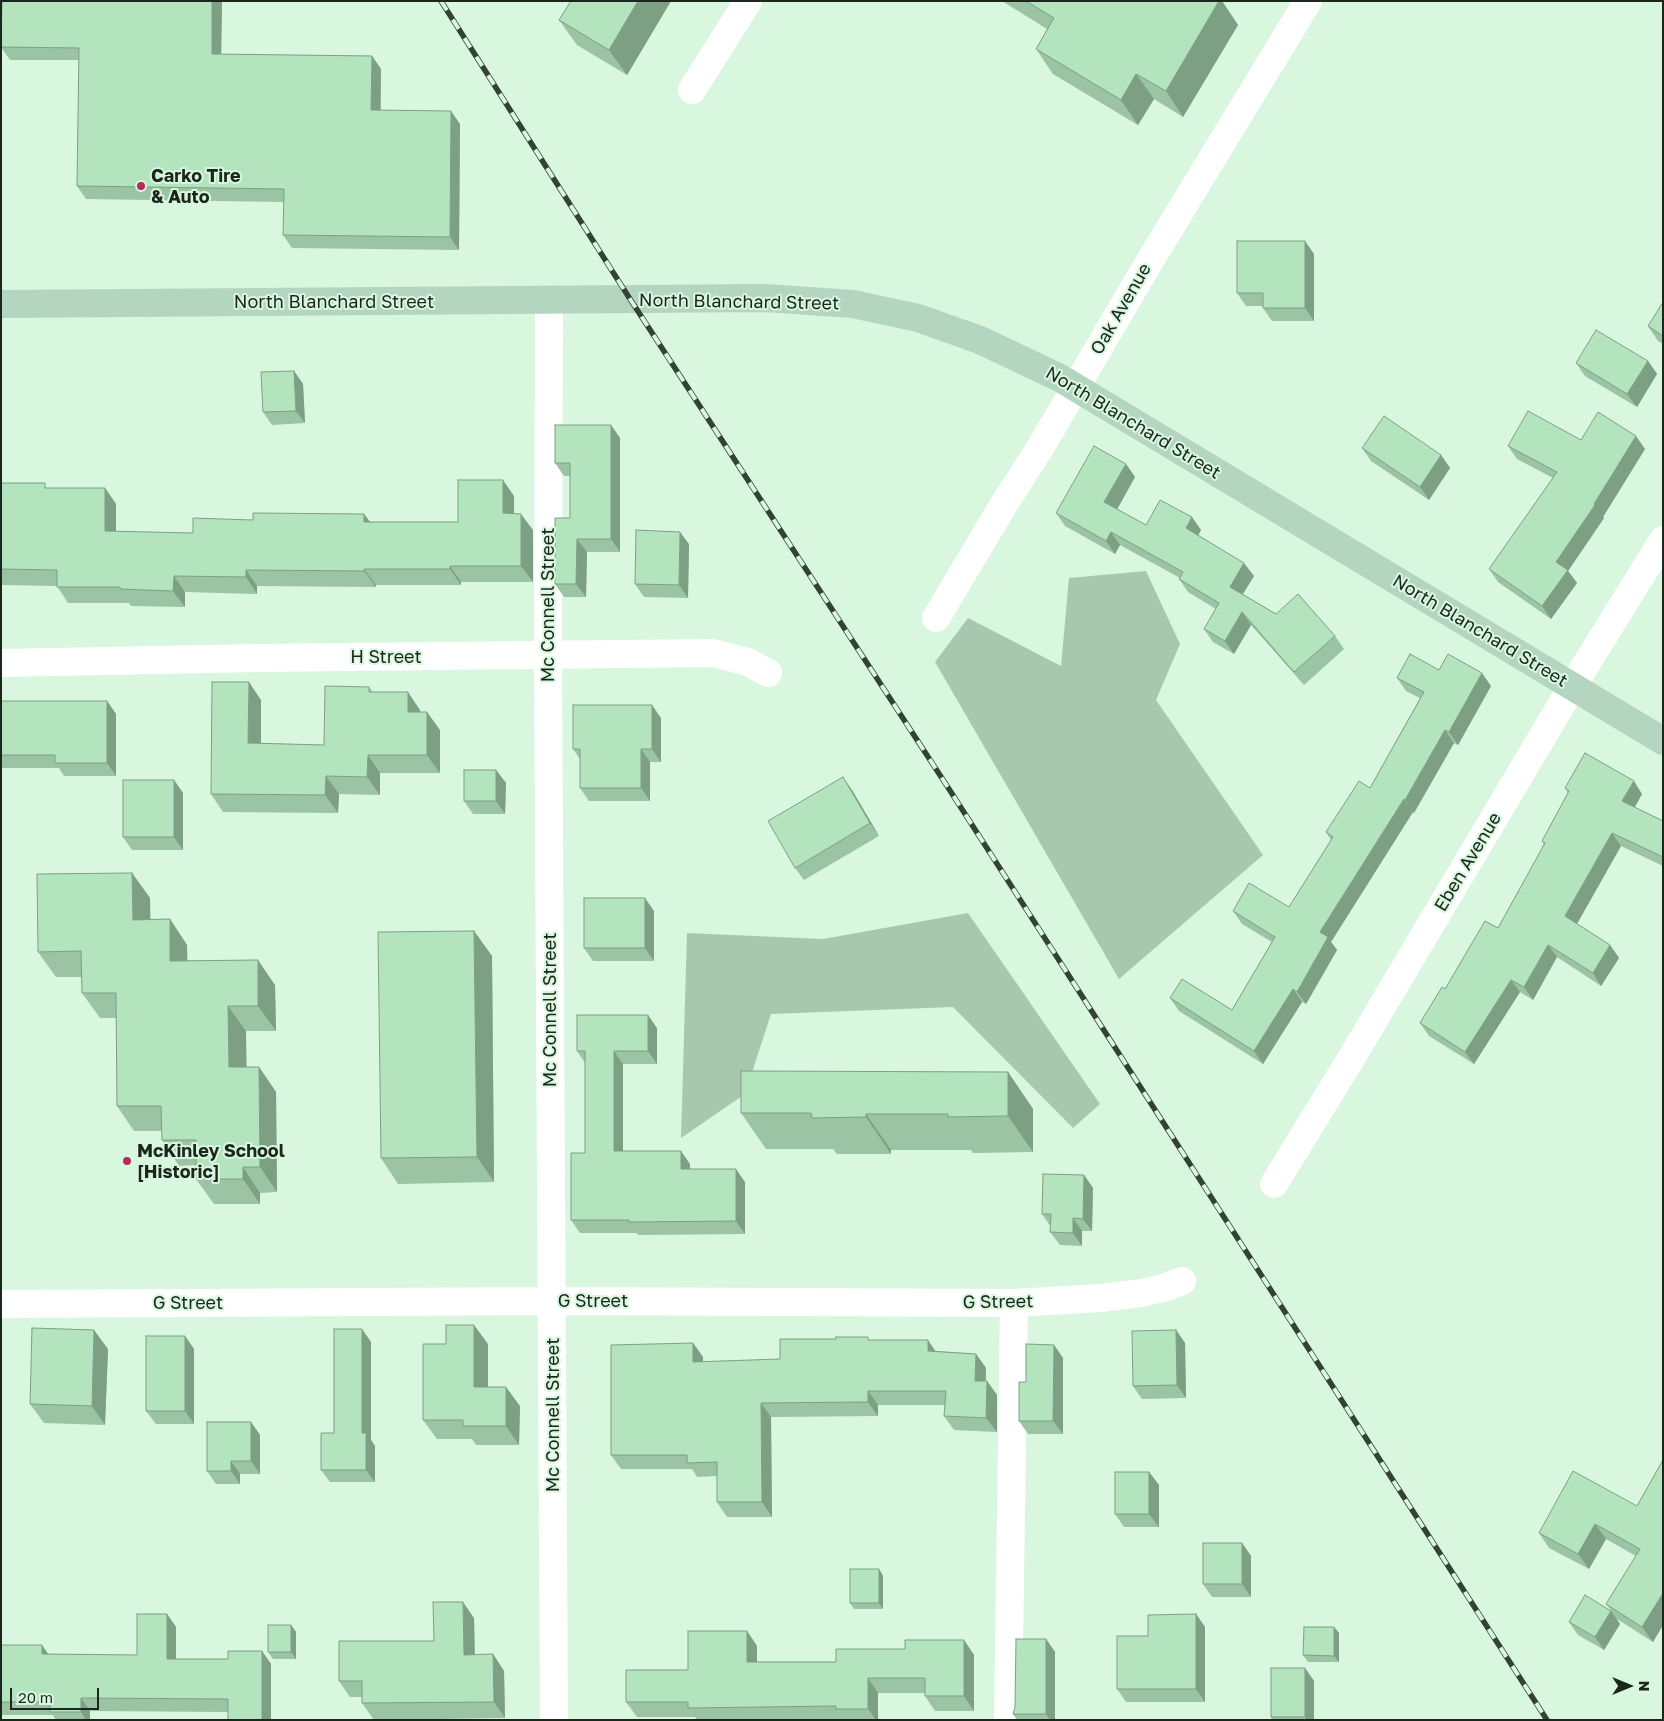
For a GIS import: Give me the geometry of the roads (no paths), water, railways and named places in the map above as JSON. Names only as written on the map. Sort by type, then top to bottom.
[{"type":"street","points":[[692,90],[748,1]]},
{"type":"street","name":"Oak Avenue","points":[[936,618],[1308,1]]},
{"type":"street","name":"North Blanchard Street","points":[[1,304],[765,298],[853,304],[918,318],[980,340],[1060,378],[1663,741]]},
{"type":"street","name":"Mc Connell Street","points":[[549,300],[548,656],[554,1720]]},
{"type":"street","name":"Eben Avenue","points":[[1274,1184],[1572,687],[1663,540]]},
{"type":"street","name":"H Street","points":[[1,663],[250,658],[713,653],[748,662],[768,673]]},
{"type":"street","name":"G Street","points":[[1,1304],[552,1301],[1014,1303],[1101,1298],[1142,1293],[1182,1281]]},
{"type":"street","points":[[1008,1720],[1014,1303]]},
{"type":"railway","points":[[441,1],[630,299],[949,789],[1547,1720]]},
{"type":"place","name":"Carko Tire & Auto","points":[[141,186]]},
{"type":"place","name":"McKinley School [Historic]","points":[[127,1161]]}]
